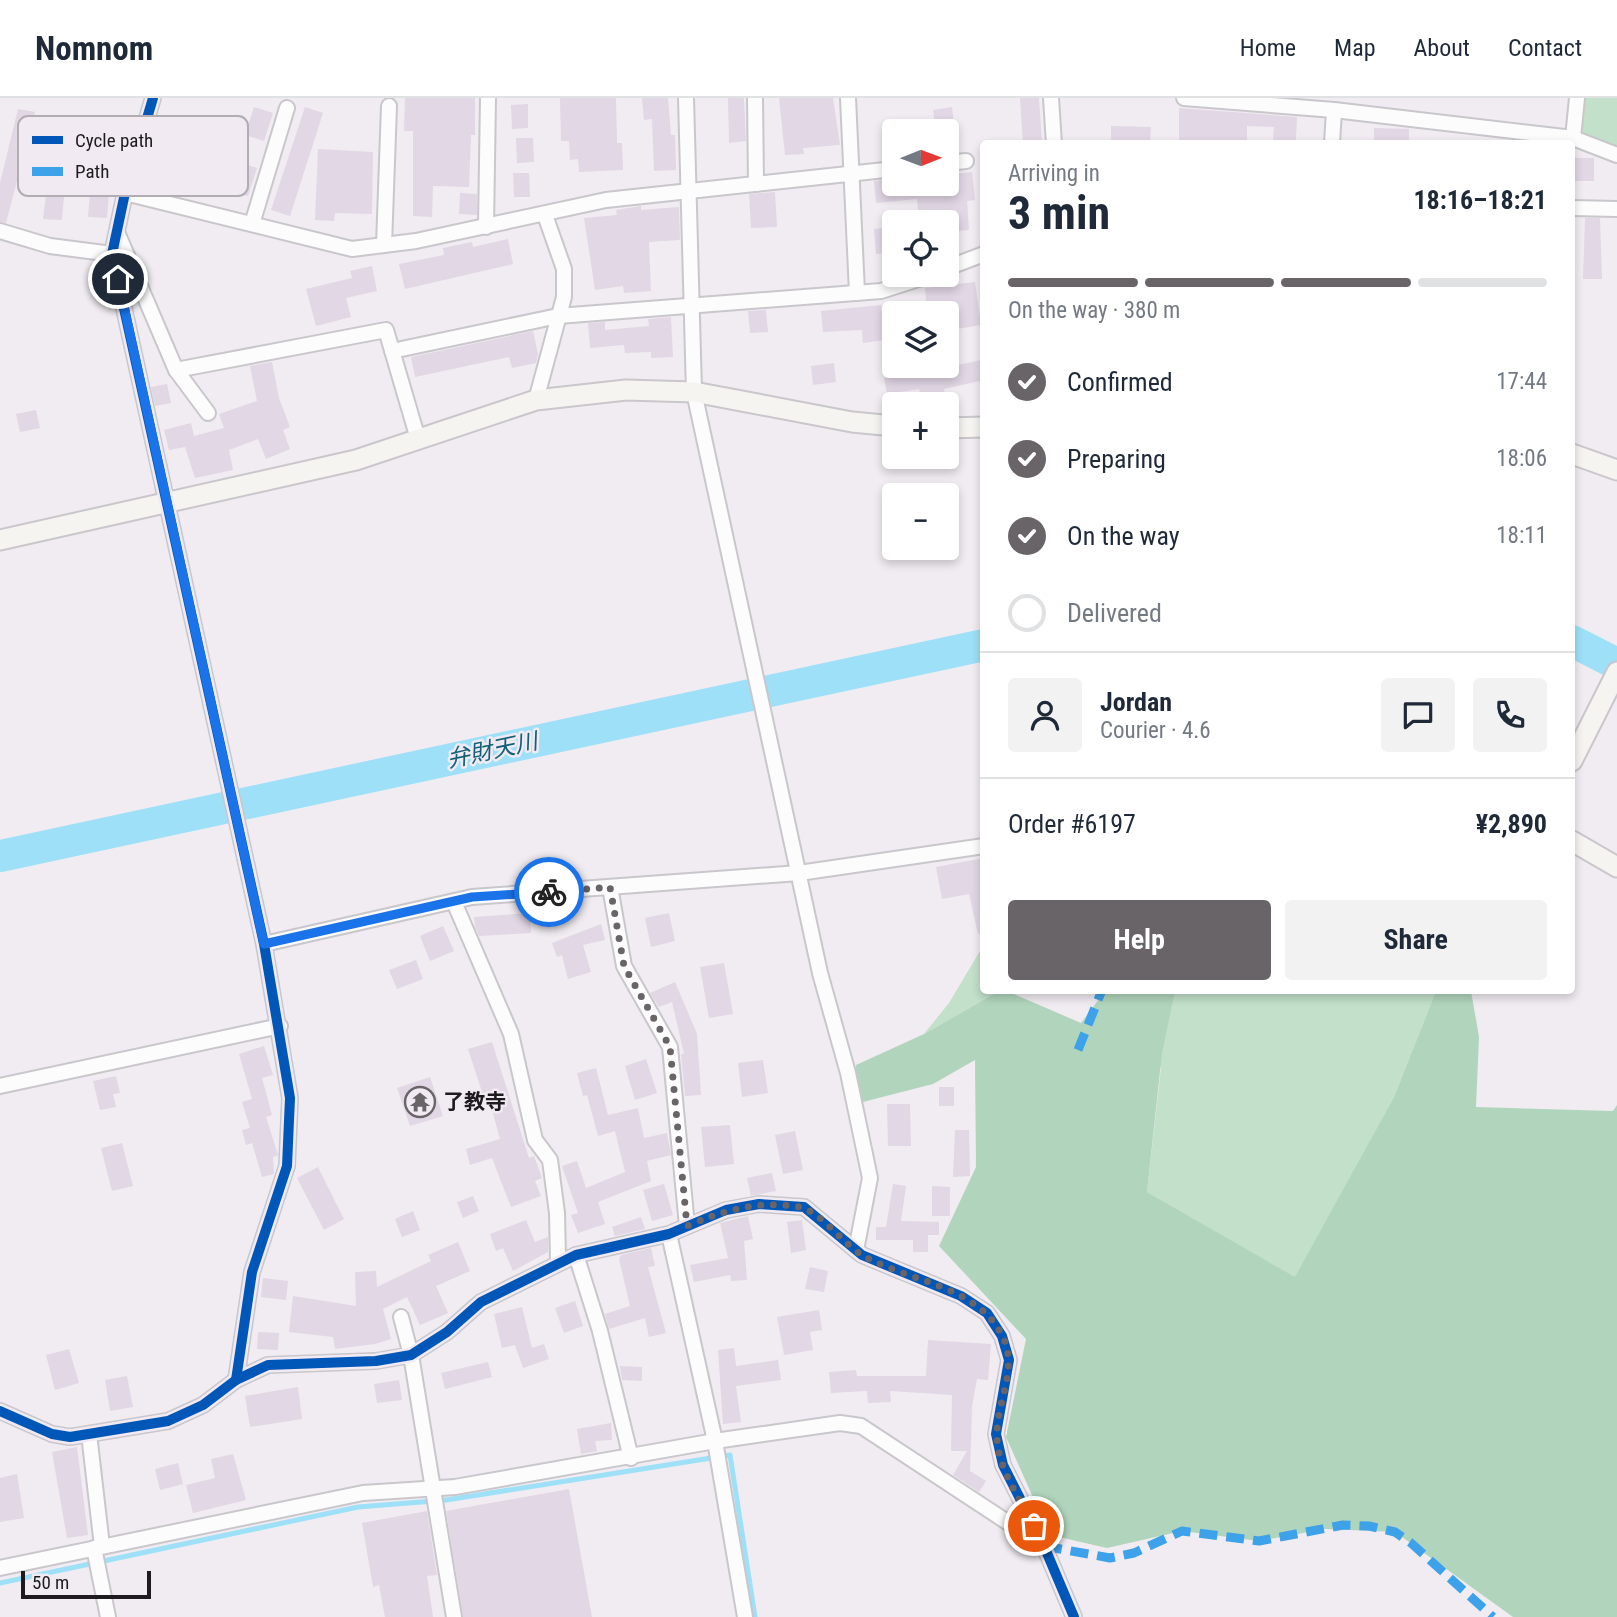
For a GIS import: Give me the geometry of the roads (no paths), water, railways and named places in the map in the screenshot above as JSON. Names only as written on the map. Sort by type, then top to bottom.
[{"type":"street","points":[[148,116],[153,98]]},
{"type":"street","points":[[486,227],[488,98]]},
{"type":"street","points":[[685,98],[694,392],[820,973],[848,1073],[870,1178],[856,1250]]},
{"type":"street","points":[[754,98],[756,184]]},
{"type":"street","points":[[848,98],[857,293]]},
{"type":"street","points":[[1051,98],[1054,140]]},
{"type":"street","points":[[1184,98],[1254,100],[1573,138],[1617,155]]},
{"type":"street","points":[[1359,98],[1359,114]]},
{"type":"street","points":[[1573,138],[1577,98]]},
{"type":"street","points":[[384,245],[389,106]]},
{"type":"street","points":[[252,225],[287,108]]},
{"type":"street","points":[[1332,140],[1334,110]]},
{"type":"street","points":[[959,162],[966,161]]},
{"type":"street","points":[[137,196],[352,249],[486,227],[606,200],[882,170]]},
{"type":"street","points":[[124,196],[112,254],[264,944],[280,1026],[290,1098],[287,1166],[252,1272],[236,1380]]},
{"type":"street","points":[[1575,208],[1617,209]]},
{"type":"street","points":[[536,400],[564,297],[564,269],[545,215]]},
{"type":"street","points":[[0,231],[50,246],[112,254]]},
{"type":"street","points":[[117,232],[176,370],[208,413]]},
{"type":"street","points":[[959,263],[980,256]]},
{"type":"street","points":[[392,351],[558,316],[881,291],[894,287]]},
{"type":"street","points":[[176,370],[386,330],[418,439]]},
{"type":"street","points":[[0,540],[356,460],[536,400],[626,390],[694,392],[852,422],[882,425]]},
{"type":"street","points":[[959,428],[980,427]]},
{"type":"street","points":[[1575,455],[1617,470]]},
{"type":"street","points":[[1575,755],[1617,672]]},
{"type":"street","points":[[1575,844],[1617,867]]},
{"type":"street","points":[[264,944],[472,897],[799,873],[980,847]]},
{"type":"street","points":[[610,887],[624,966],[670,1047],[687,1226]]},
{"type":"street","points":[[453,902],[511,1034],[535,1140],[550,1160],[558,1213],[558,1261]]},
{"type":"street","points":[[0,1086],[280,1026]]},
{"type":"street","points":[[0,1410],[52,1434],[70,1437],[168,1422],[203,1405],[236,1380],[268,1365],[376,1361],[411,1354],[447,1332],[481,1303],[558,1261],[669,1234],[726,1210],[759,1204],[804,1208],[856,1250],[961,1296],[987,1313],[1002,1336],[1009,1360],[996,1434],[1003,1465],[1045,1546],[1074,1617]]},
{"type":"street","points":[[669,1234],[715,1441],[745,1617]]},
{"type":"street","points":[[576,1255],[600,1331],[631,1458]]},
{"type":"street","points":[[401,1317],[411,1354],[454,1617]]},
{"type":"street","points":[[0,1568],[363,1493],[433,1488],[840,1423],[860,1426],[1045,1546]]},
{"type":"street","points":[[89,1434],[98,1547],[108,1617]]},
{"type":"waterway","name":"弁財天川","points":[[1575,643],[1617,664]]},
{"type":"waterway","name":"弁財天川","points":[[0,856],[980,646]]},
{"type":"waterway","points":[[0,1583],[358,1507],[446,1500],[730,1455],[755,1617]]},
{"type":"place","name":"了教寺","points":[[420,1102]]}]
